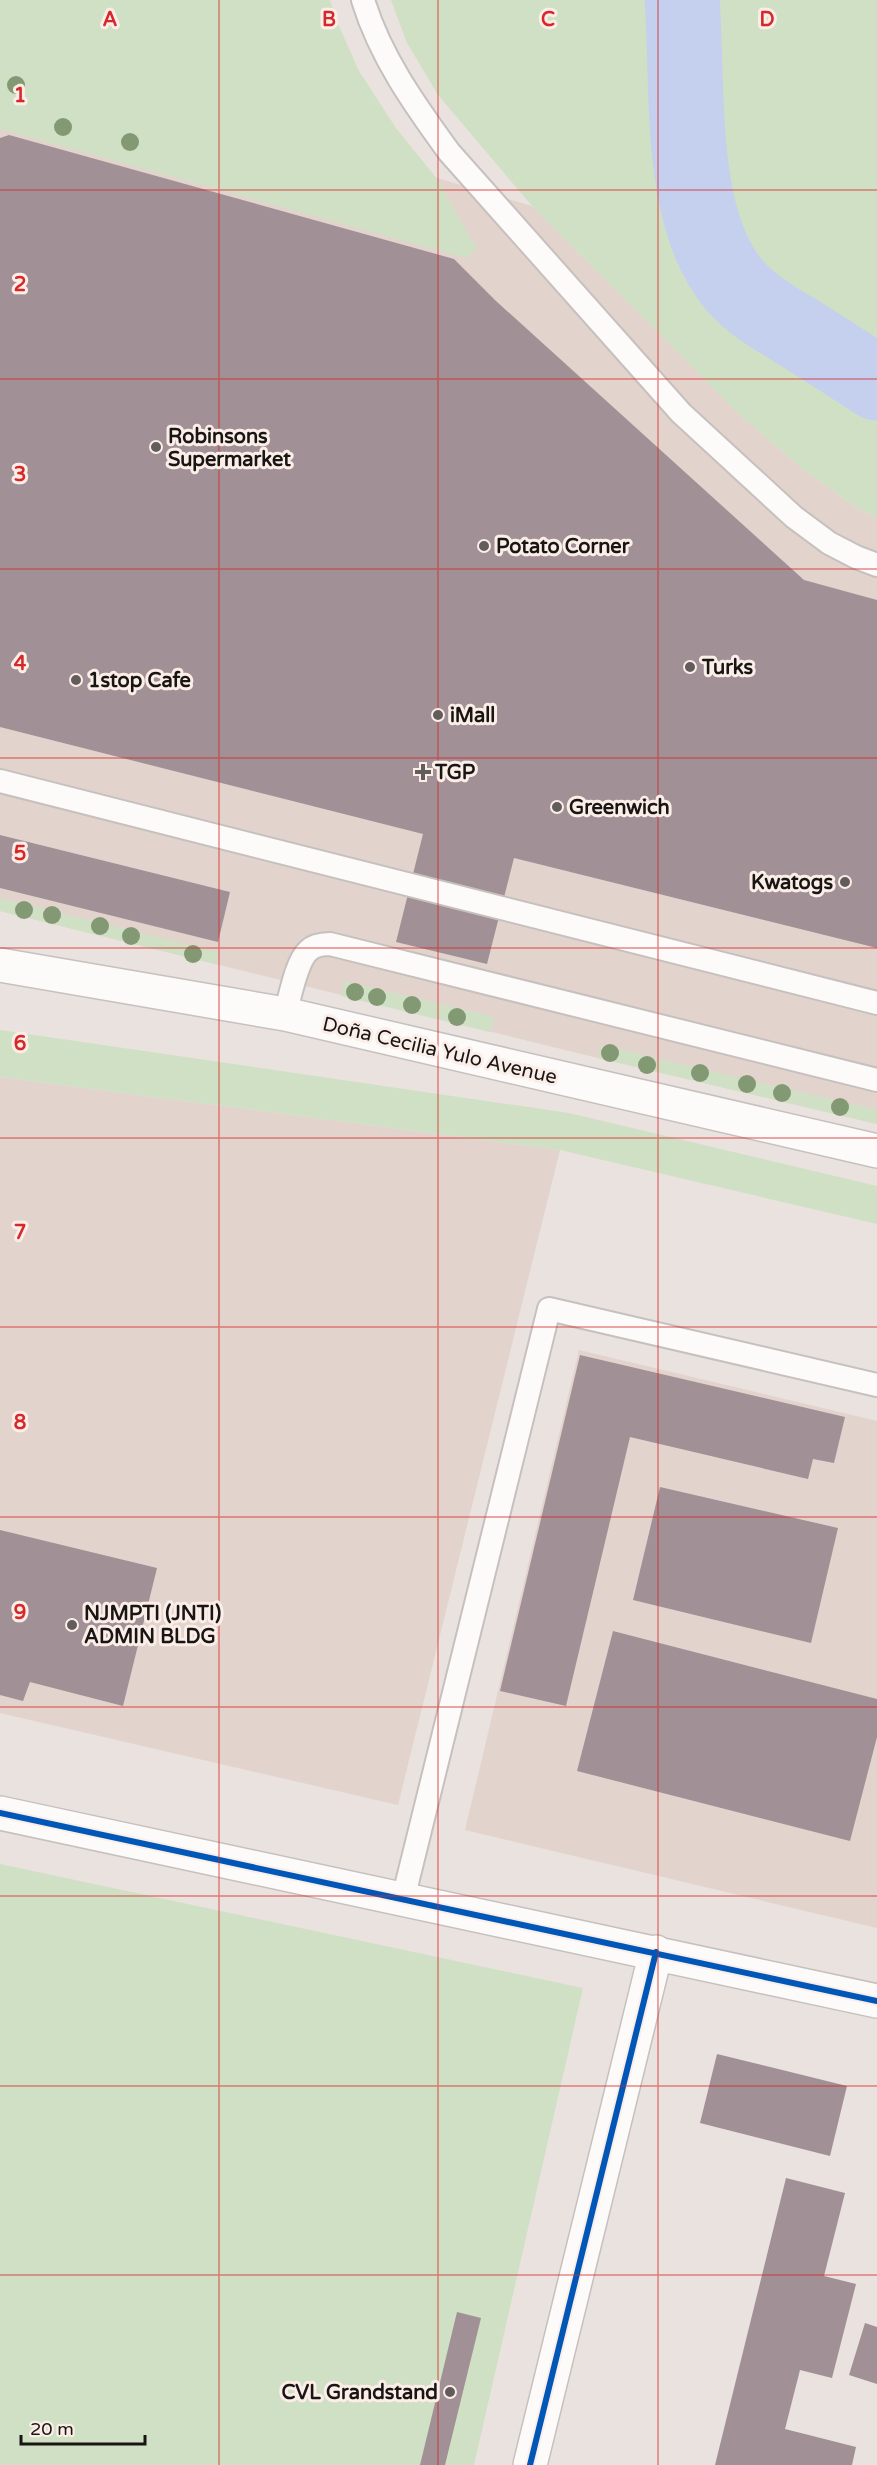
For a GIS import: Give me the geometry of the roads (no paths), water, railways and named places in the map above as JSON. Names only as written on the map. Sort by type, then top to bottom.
[{"type":"street","name":"Doña Cecilia Yulo Avenue","points":[[0,965],[285,1014],[877,1151]]},
{"type":"street","points":[[0,1813],[877,2001]]},
{"type":"street","points":[[530,2465],[656,1952]]},
{"type":"lane","points":[[363,0],[385,56],[418,110],[448,152],[681,413],[794,517],[829,543],[877,565]]},
{"type":"lane","points":[[0,781],[877,1003]]},
{"type":"lane","points":[[285,1014],[302,960],[308,950],[319,944],[330,944],[877,1080]]},
{"type":"lane","points":[[403,1899],[549,1309],[877,1385]]},
{"type":"waterway","points":[[682,0],[689,151],[704,227],[717,260],[737,288],[757,306],[877,383]]},
{"type":"place","name":"Robinsons Supermarket","points":[[156,447]]},
{"type":"place","name":"Potato Corner","points":[[484,546]]},
{"type":"place","name":"Turks","points":[[690,667]]},
{"type":"place","name":"1stop Cafe","points":[[76,680]]},
{"type":"place","name":"iMall","points":[[438,715]]},
{"type":"place","name":"TGP","points":[[423,772]]},
{"type":"place","name":"Greenwich","points":[[557,807]]},
{"type":"place","name":"Kwatogs","points":[[845,882]]},
{"type":"place","name":"NJMPTI (JNTI) ADMIN BLDG","points":[[72,1625]]},
{"type":"place","name":"CVL Grandstand","points":[[450,2392]]}]
